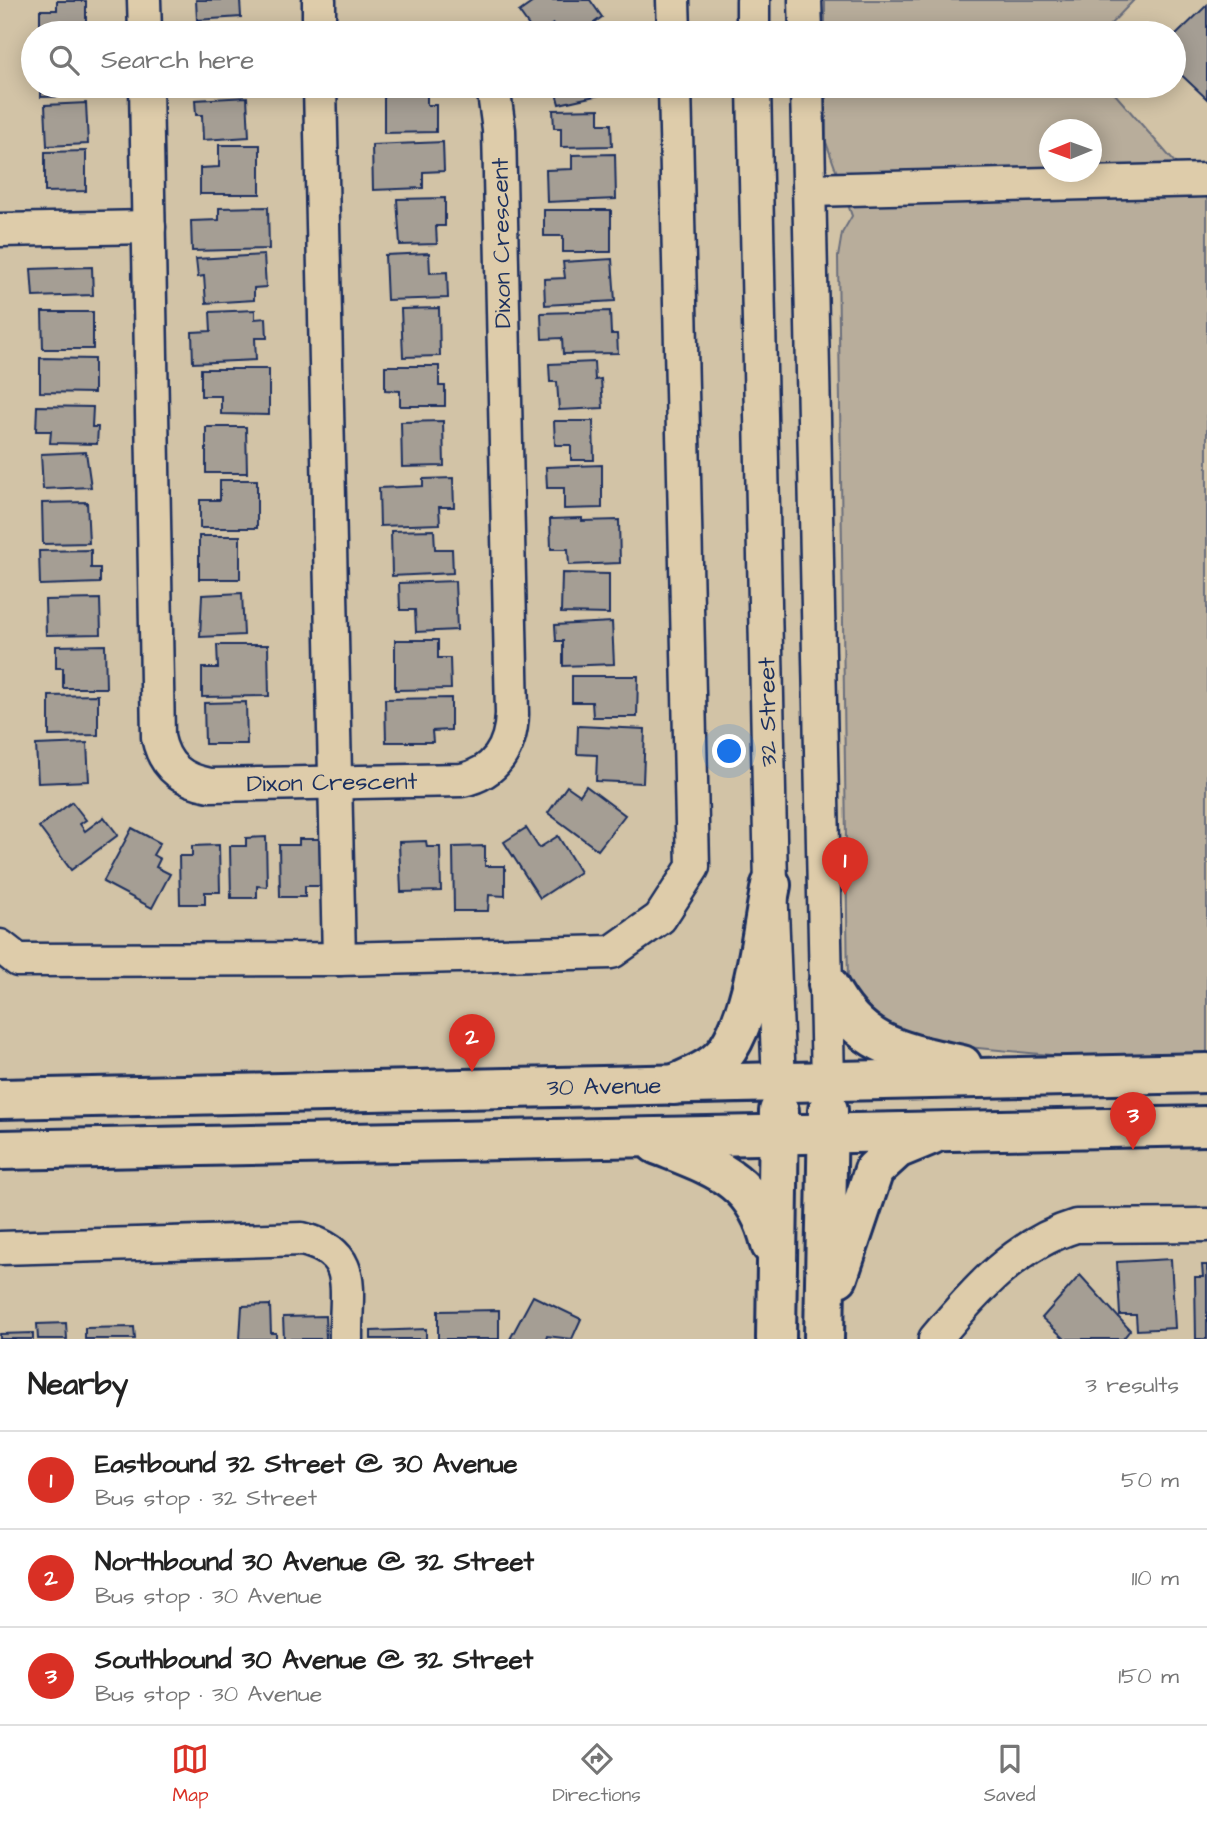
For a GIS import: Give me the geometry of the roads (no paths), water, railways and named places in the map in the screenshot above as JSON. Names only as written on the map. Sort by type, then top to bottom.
[{"type":"main road","points":[[671,1086],[709,1067],[727,1050],[746,1005],[771,886]]},
{"type":"main road","points":[[828,985],[850,1019],[883,1045],[918,1056],[1026,1077]]},
{"type":"main road","name":"30 Avenue","points":[[0,1099],[1207,1073]]},
{"type":"main road","points":[[824,1331],[828,1083]]},
{"type":"main road","name":"32 Street","points":[[776,1339],[779,1084]]},
{"type":"main road","name":"30 Avenue","points":[[0,1150],[1207,1126]]},
{"type":"main road","points":[[824,1331],[862,1198],[874,1170],[897,1149],[939,1131]]},
{"type":"main road","points":[[638,1136],[736,1180],[748,1193],[766,1225],[777,1274]]},
{"type":"street","points":[[144,0],[145,21]]},
{"type":"street","points":[[319,0],[319,21]]},
{"type":"street","points":[[673,0],[674,21]]},
{"type":"street","points":[[752,0],[753,21]]},
{"type":"street","points":[[806,0],[806,21]]},
{"type":"street","name":"Dixon Crescent","points":[[146,98],[158,737],[162,753],[170,766],[181,776],[210,785],[473,778],[494,765],[505,748],[512,728],[497,98]]},
{"type":"street","points":[[320,98],[339,959]]},
{"type":"street","points":[[0,946],[18,960],[339,959],[612,952],[660,918],[693,867],[675,98]]},
{"type":"street","name":"32 Street","points":[[754,98],[771,886],[779,1084]]},
{"type":"street","points":[[807,98],[828,1083]]},
{"type":"street","points":[[810,190],[1207,180]]},
{"type":"street","points":[[0,230],[149,227]]},
{"type":"street","points":[[935,1339],[1011,1259],[1058,1232],[1076,1226],[1207,1225]]},
{"type":"street","points":[[0,1248],[302,1239],[322,1244],[338,1255],[345,1269],[346,1339]]},
{"type":"place","name":"Eastbound 32 Street @ 30 Avenue","points":[[845,895]]},
{"type":"place","name":"Northbound 30 Avenue @ 32 Street","points":[[472,1072]]},
{"type":"place","name":"Southbound 30 Avenue @ 32 Street","points":[[1133,1150]]}]
